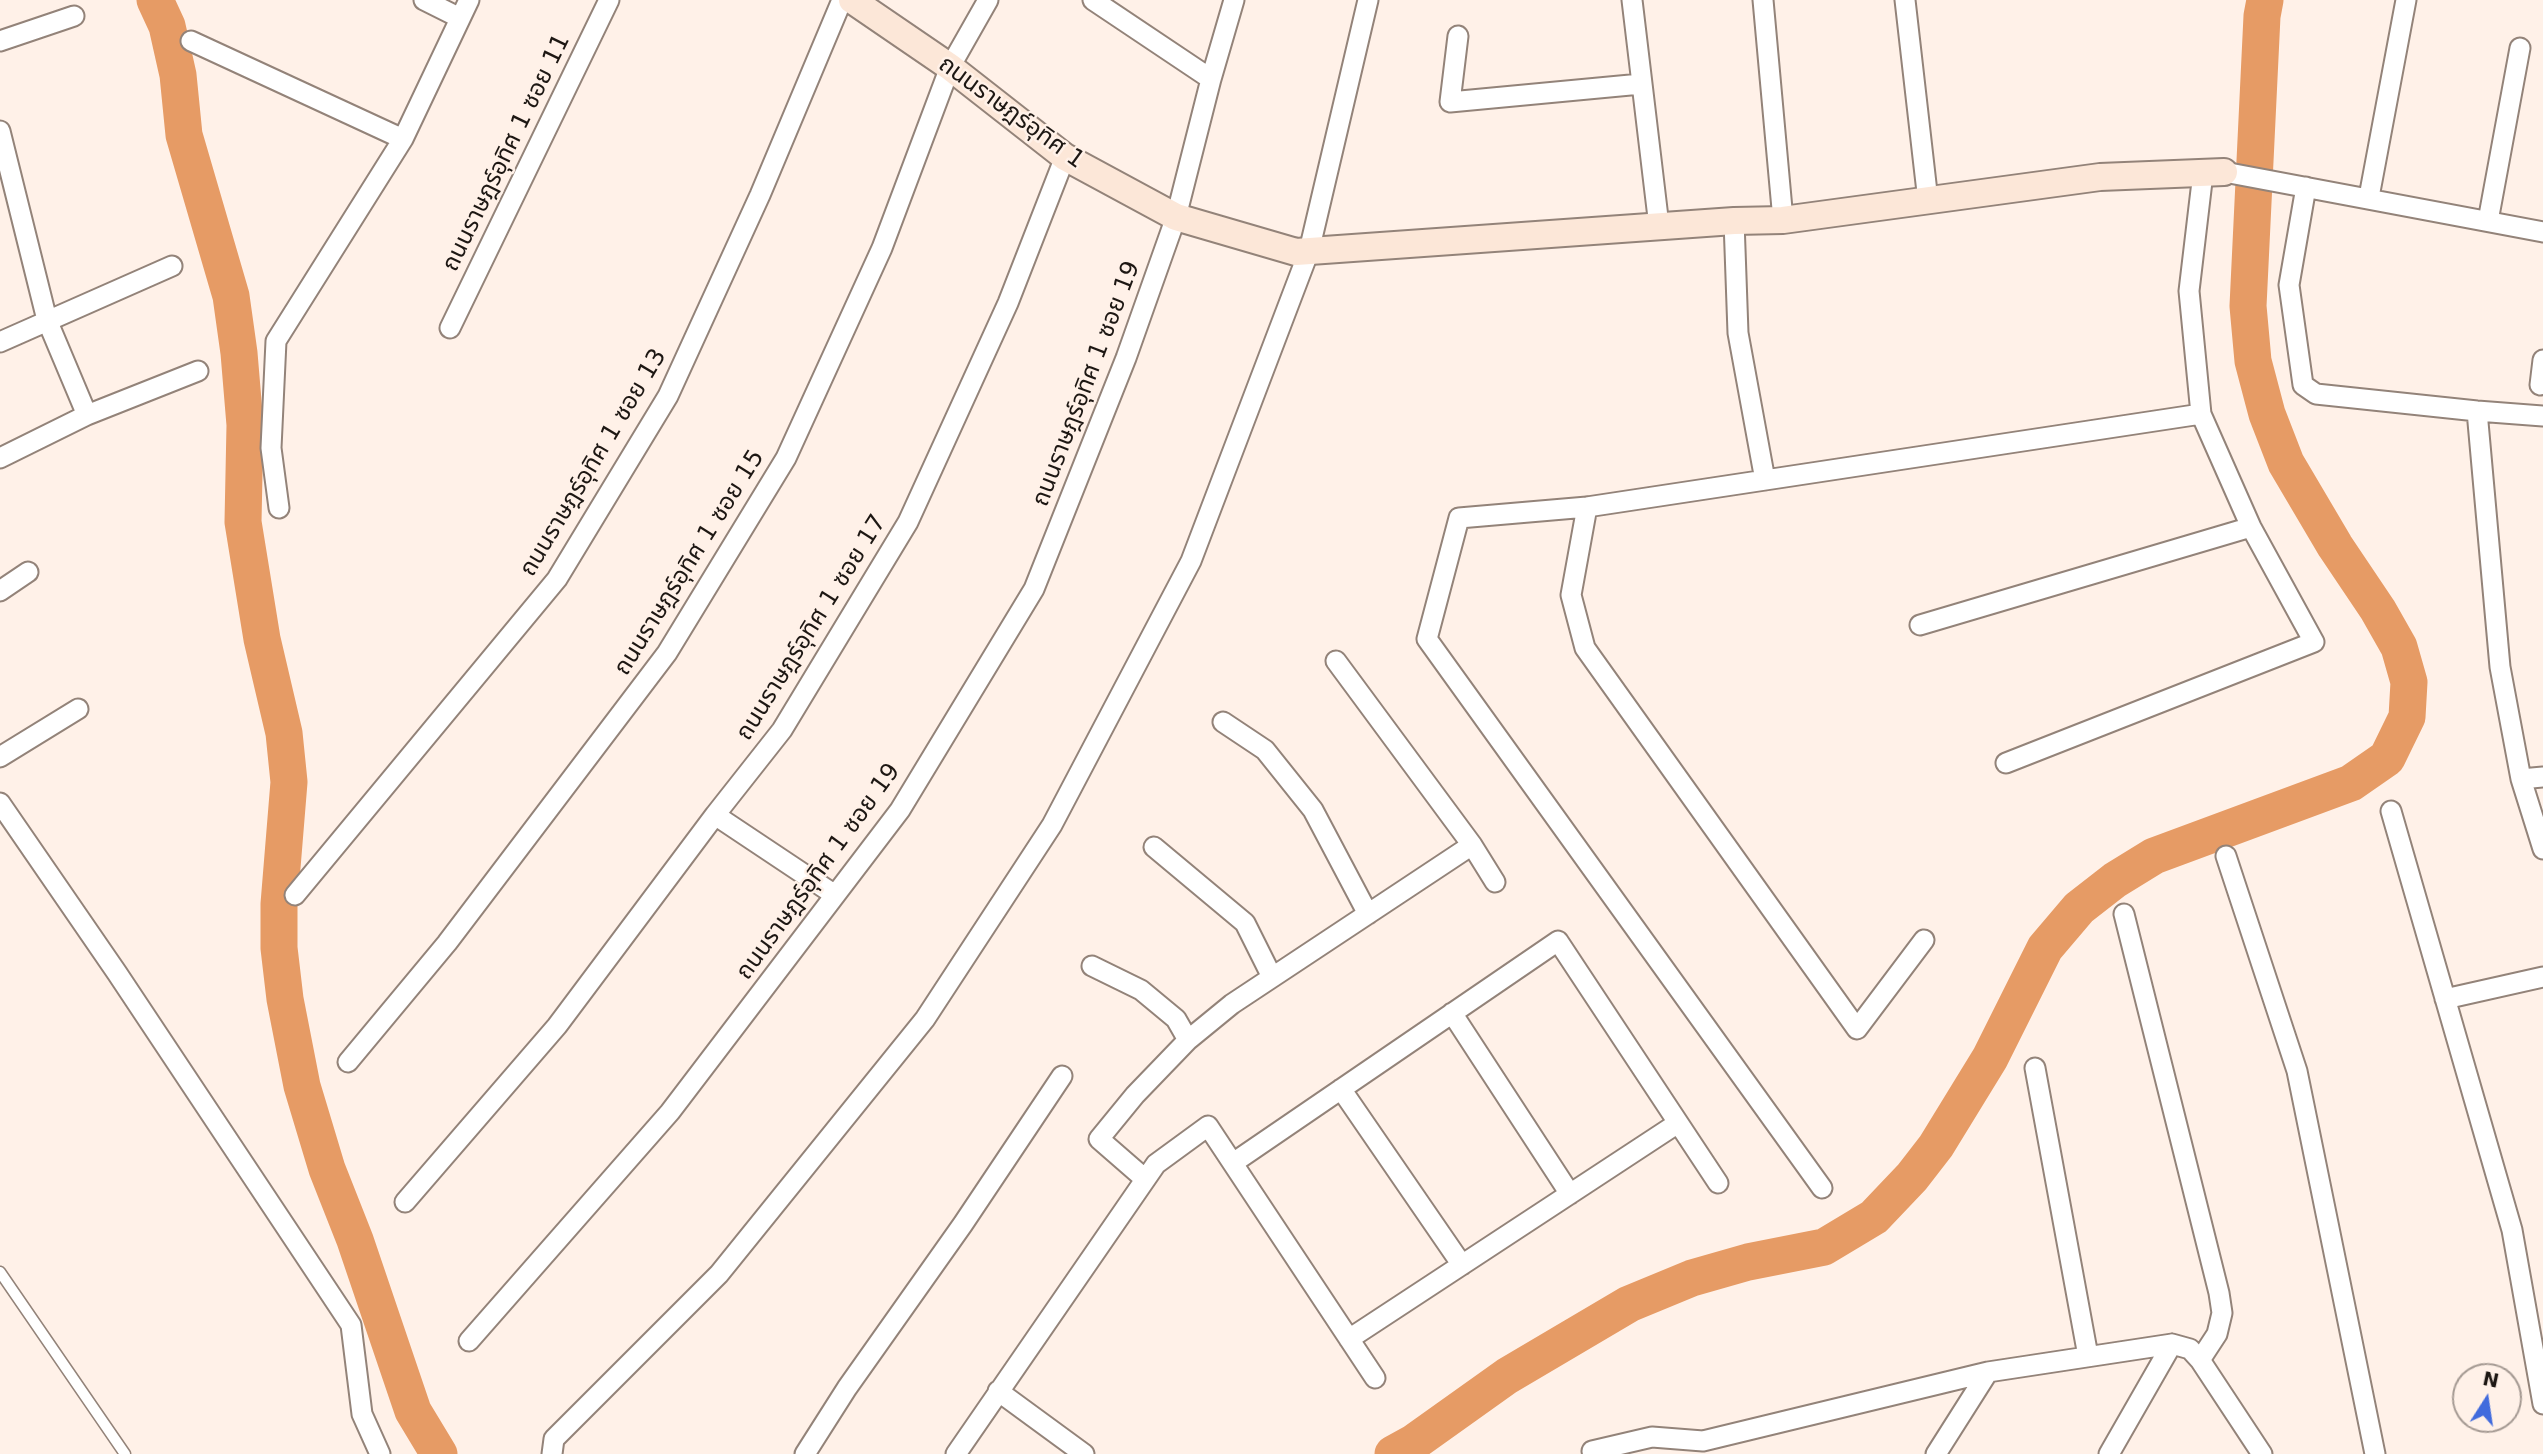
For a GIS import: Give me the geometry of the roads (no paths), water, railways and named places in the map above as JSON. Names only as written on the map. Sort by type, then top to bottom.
[{"type":"street","points":[[424,0],[460,18]]},
{"type":"street","points":[[279,508],[271,448],[276,341],[403,139],[469,0]]},
{"type":"street","name":"ถนนราษฎร์อุทิศ 1 ซอย 11","points":[[450,328],[609,0]]},
{"type":"street","name":"ถนนราษฎร์อุทิศ 1 ซอย 13","points":[[295,895],[557,579],[668,396],[760,195],[842,0]]},
{"type":"street","name":"ถนนราษฎร์อุทิศ 1","points":[[852,0],[950,67],[1065,157],[1176,217],[1296,252],[1734,221],[1783,220],[2100,177],[2213,173]]},
{"type":"street","name":"ถนนราษฎร์อุทิศ 1 ซอย 15","points":[[348,1062],[447,943],[667,653],[786,458],[882,248],[950,67],[988,0]]},
{"type":"street","points":[[1093,0],[1211,79]]},
{"type":"street","name":"ถนนราษฎร์อุทิศ 1 ซอย 19","points":[[469,1341],[670,1112],[900,810],[1034,589],[1126,358],[1176,217],[1234,0]]},
{"type":"street","points":[[552,1454],[554,1438],[719,1274],[925,1019],[1052,825],[1191,561],[1309,251],[1368,0]]},
{"type":"street","points":[[1632,0],[1659,226]]},
{"type":"street","points":[[1763,0],[1783,220]]},
{"type":"street","points":[[1905,0],[1928,201]]},
{"type":"street","points":[[2369,197],[2406,0]]},
{"type":"street","points":[[0,41],[74,16]]},
{"type":"street","points":[[1458,36],[1450,102],[1642,84]]},
{"type":"street","points":[[191,41],[403,139]]},
{"type":"street","points":[[2488,221],[2519,48]]},
{"type":"street","points":[[0,131],[9,203],[47,320],[87,415]]},
{"type":"street","name":"ถนนราษฎร์อุทิศ 1 ซอย 17","points":[[405,1202],[557,1026],[782,730],[908,522],[1008,303],[1065,157]]},
{"type":"street","points":[[2006,763],[2314,642],[2251,527],[2201,414],[2189,292],[2213,173],[2369,197],[2543,232]]},
{"type":"street","points":[[2306,187],[2289,285],[2303,385],[2316,394],[2543,416]]},
{"type":"street","points":[[1734,221],[1738,333],[1765,480]]},
{"type":"street","points":[[0,342],[172,266]]},
{"type":"street","points":[[2540,384],[2543,360]]},
{"type":"street","points":[[0,458],[87,415],[198,371]]},
{"type":"street","points":[[2477,411],[2500,667],[2521,779],[2543,849]]},
{"type":"street","points":[[1822,1188],[1427,639],[1459,518],[1587,507],[2201,414]]},
{"type":"street","points":[[1587,507],[1571,596],[1585,648],[1857,1029],[1924,940]]},
{"type":"street","points":[[1920,625],[2251,527]]},
{"type":"street","points":[[0,591],[27,572]]},
{"type":"street","points":[[1336,661],[1472,845],[1495,882]]},
{"type":"street","points":[[0,757],[78,709]]},
{"type":"street","points":[[1223,722],[1265,750],[1313,810],[1368,914]]},
{"type":"street","points":[[2521,779],[2543,777]]},
{"type":"street","points":[[0,803],[117,973],[351,1325],[362,1414],[380,1454]]},
{"type":"street","points":[[2390,811],[2512,1230],[2543,1404]]},
{"type":"street","points":[[715,815],[835,895]]},
{"type":"street","points":[[1145,1179],[1099,1139],[1135,1095],[1188,1040],[1232,1004],[1472,845]]},
{"type":"street","points":[[1154,847],[1245,923],[1272,977]]},
{"type":"street","points":[[2226,856],[2297,1071],[2375,1454]]},
{"type":"street","points":[[2124,914],[2219,1293],[2222,1313],[2217,1335],[2200,1360]]},
{"type":"street","points":[[1233,1163],[1558,941],[1718,1183]]},
{"type":"street","points":[[1092,966],[1142,990],[1176,1020],[1188,1040]]},
{"type":"street","points":[[2445,999],[2543,977]]},
{"type":"street","points":[[1452,1013],[1570,1194]]},
{"type":"street","points":[[2035,1068],[2088,1356]]},
{"type":"street","points":[[806,1454],[847,1388],[963,1224],[1062,1076]]},
{"type":"street","points":[[1341,1089],[1462,1265]]},
{"type":"street","points":[[1349,1339],[1678,1123]]},
{"type":"street","points":[[956,1454],[1156,1164],[1208,1126],[1375,1378]]},
{"type":"street","points":[[2109,1454],[2172,1344]]},
{"type":"street","points":[[1592,1451],[1653,1437],[1703,1441],[1989,1372],[2172,1344],[2190,1349],[2200,1360],[2262,1454]]},
{"type":"street","points":[[1936,1454],[1989,1372]]},
{"type":"street","points":[[998,1391],[1084,1454]]},
{"type":"lane","points":[[0,1272],[125,1454]]},
{"type":"waterway","points":[[155,0],[167,26],[178,75],[184,135],[231,296],[239,353],[245,425],[243,522],[262,639],[284,733],[289,782],[279,904],[279,948],[285,999],[302,1086],[327,1169],[355,1240],[413,1411],[439,1454]]},
{"type":"waterway","points":[[1393,1454],[1413,1443],[1507,1376],[1629,1304],[1692,1278],[1748,1262],[1824,1247],[1874,1217],[1912,1177],[1936,1146],[1990,1058],[2045,948],[2079,908],[2115,880],[2154,856],[2351,783],[2387,758],[2407,717],[2409,682],[2399,647],[2286,463],[2267,414],[2253,361],[2248,306],[2262,16],[2265,0]]}]
